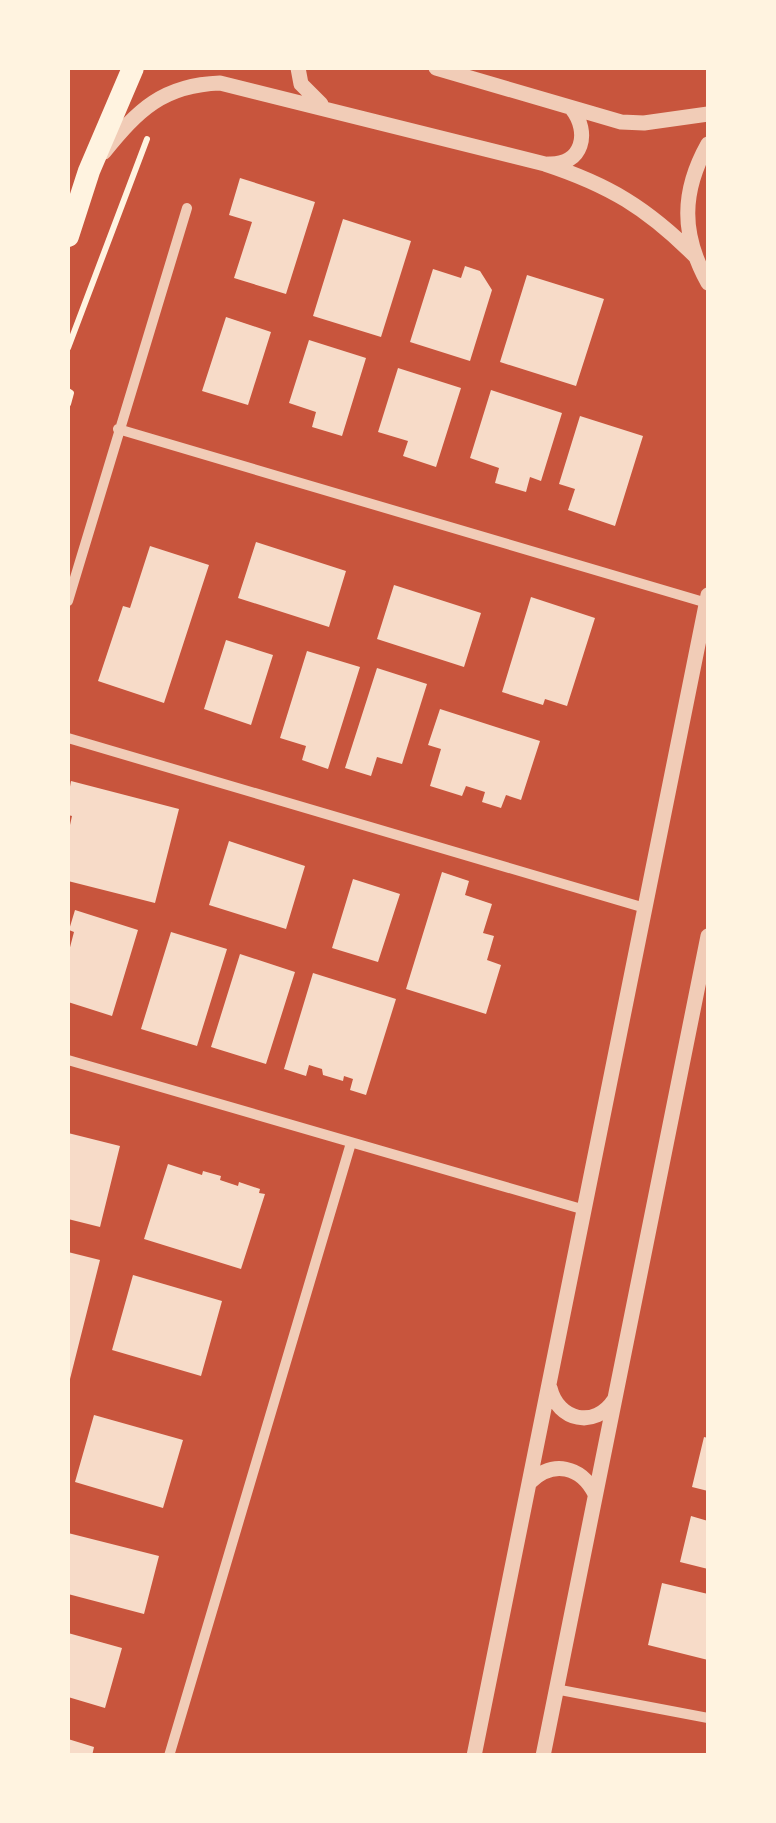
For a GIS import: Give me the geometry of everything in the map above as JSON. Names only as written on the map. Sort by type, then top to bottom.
[{"type":"highway","points":[[68,236],[89,171],[133,68]]},
{"type":"street","points":[[298,68],[301,84],[311,98],[328,108]]},
{"type":"street","points":[[436,68],[621,122],[644,123],[708,114]]},
{"type":"street","points":[[89,171],[131,118],[164,95],[220,82],[588,178],[634,202],[667,228],[694,256],[708,283]]},
{"type":"street","points":[[546,164],[559,164],[581,148],[581,120],[572,109]]},
{"type":"street","points":[[694,256],[686,214],[694,171],[708,144]]},
{"type":"street","points":[[68,602],[187,208]]},
{"type":"street","points":[[118,429],[708,599],[474,1756]]},
{"type":"street","points":[[68,738],[645,908]]},
{"type":"street","points":[[542,1756],[708,936]]},
{"type":"street","points":[[68,1060],[584,1210]]},
{"type":"street","points":[[169,1756],[351,1142]]},
{"type":"street","points":[[550,1379],[558,1408],[575,1418],[594,1417],[614,1400]]},
{"type":"street","points":[[529,1482],[550,1468],[564,1468],[584,1477],[595,1494]]},
{"type":"street","points":[[555,1689],[708,1718]]},
{"type":"path","points":[[68,348],[164,95]]},
{"type":"path","points":[[68,404],[70,392]]},
{"type":"building","points":[[240,178],[315,202],[286,294],[234,278],[252,222],[229,215]]},
{"type":"building","points":[[343,219],[411,241],[381,337],[313,316]]},
{"type":"building","points":[[465,266],[480,271],[492,290],[470,361],[410,342],[433,269],[461,278]]},
{"type":"building","points":[[527,275],[604,299],[576,386],[500,362]]},
{"type":"building","points":[[226,317],[271,332],[248,405],[202,391]]},
{"type":"building","points":[[309,340],[366,358],[342,436],[312,427],[316,412],[289,403]]},
{"type":"building","points":[[398,368],[461,388],[436,467],[403,456],[408,441],[378,432]]},
{"type":"building","points":[[491,390],[562,413],[541,481],[530,477],[526,492],[495,483],[499,468],[470,458]]},
{"type":"building","points":[[580,416],[643,436],[615,526],[568,510],[575,489],[559,484]]},
{"type":"building","points":[[256,542],[346,571],[329,627],[238,598]]},
{"type":"building","points":[[150,546],[209,565],[164,703],[98,681],[123,606],[130,608]]},
{"type":"building","points":[[394,585],[481,613],[464,667],[377,639]]},
{"type":"building","points":[[531,597],[595,618],[567,706],[545,699],[543,705],[502,692]]},
{"type":"building","points":[[226,640],[273,655],[251,725],[204,709]]},
{"type":"building","points":[[307,651],[360,667],[328,769],[302,760],[306,746],[280,738]]},
{"type":"building","points":[[377,668],[427,684],[402,764],[377,757],[371,776],[345,768]]},
{"type":"building","points":[[440,709],[540,741],[521,800],[506,795],[501,808],[482,802],[485,792],[466,786],[462,796],[430,786],[441,749],[428,745]]},
{"type":"building","points":[[71,781],[179,809],[155,903],[68,881]]},
{"type":"building","points":[[229,841],[305,866],[286,929],[209,905]]},
{"type":"building","points":[[442,872],[469,881],[465,895],[492,904],[483,933],[494,936],[487,960],[501,965],[486,1014],[406,989]]},
{"type":"building","points":[[353,879],[400,894],[378,962],[332,948]]},
{"type":"building","points":[[75,910],[138,930],[112,1016],[68,1002],[68,955],[74,932],[69,930]]},
{"type":"building","points":[[171,932],[227,949],[197,1046],[141,1029]]},
{"type":"building","points":[[240,954],[295,972],[266,1064],[211,1047]]},
{"type":"building","points":[[313,973],[396,999],[366,1095],[350,1090],[353,1079],[344,1076],[343,1081],[323,1075],[322,1069],[309,1065],[306,1076],[284,1069]]},
{"type":"building","points":[[68,1133],[120,1146],[100,1227],[68,1219]]},
{"type":"building","points":[[168,1164],[202,1175],[203,1171],[221,1176],[220,1180],[238,1186],[239,1182],[265,1194],[241,1269],[144,1239]]},
{"type":"building","points":[[68,1252],[100,1260],[69,1383],[68,1383]]},
{"type":"building","points":[[133,1275],[222,1301],[201,1376],[112,1350]]},
{"type":"building","points":[[94,1415],[183,1440],[163,1508],[75,1482]]},
{"type":"building","points":[[704,1437],[708,1438],[708,1491],[692,1487]]},
{"type":"building","points":[[691,1516],[708,1521],[708,1569],[680,1562]]},
{"type":"building","points":[[68,1533],[159,1556],[144,1614],[68,1594]]},
{"type":"building","points":[[662,1583],[708,1594],[708,1660],[648,1645]]},
{"type":"building","points":[[68,1633],[122,1648],[105,1708],[68,1697]]},
{"type":"building","points":[[68,1739],[94,1747],[92,1756],[68,1756]]}]
